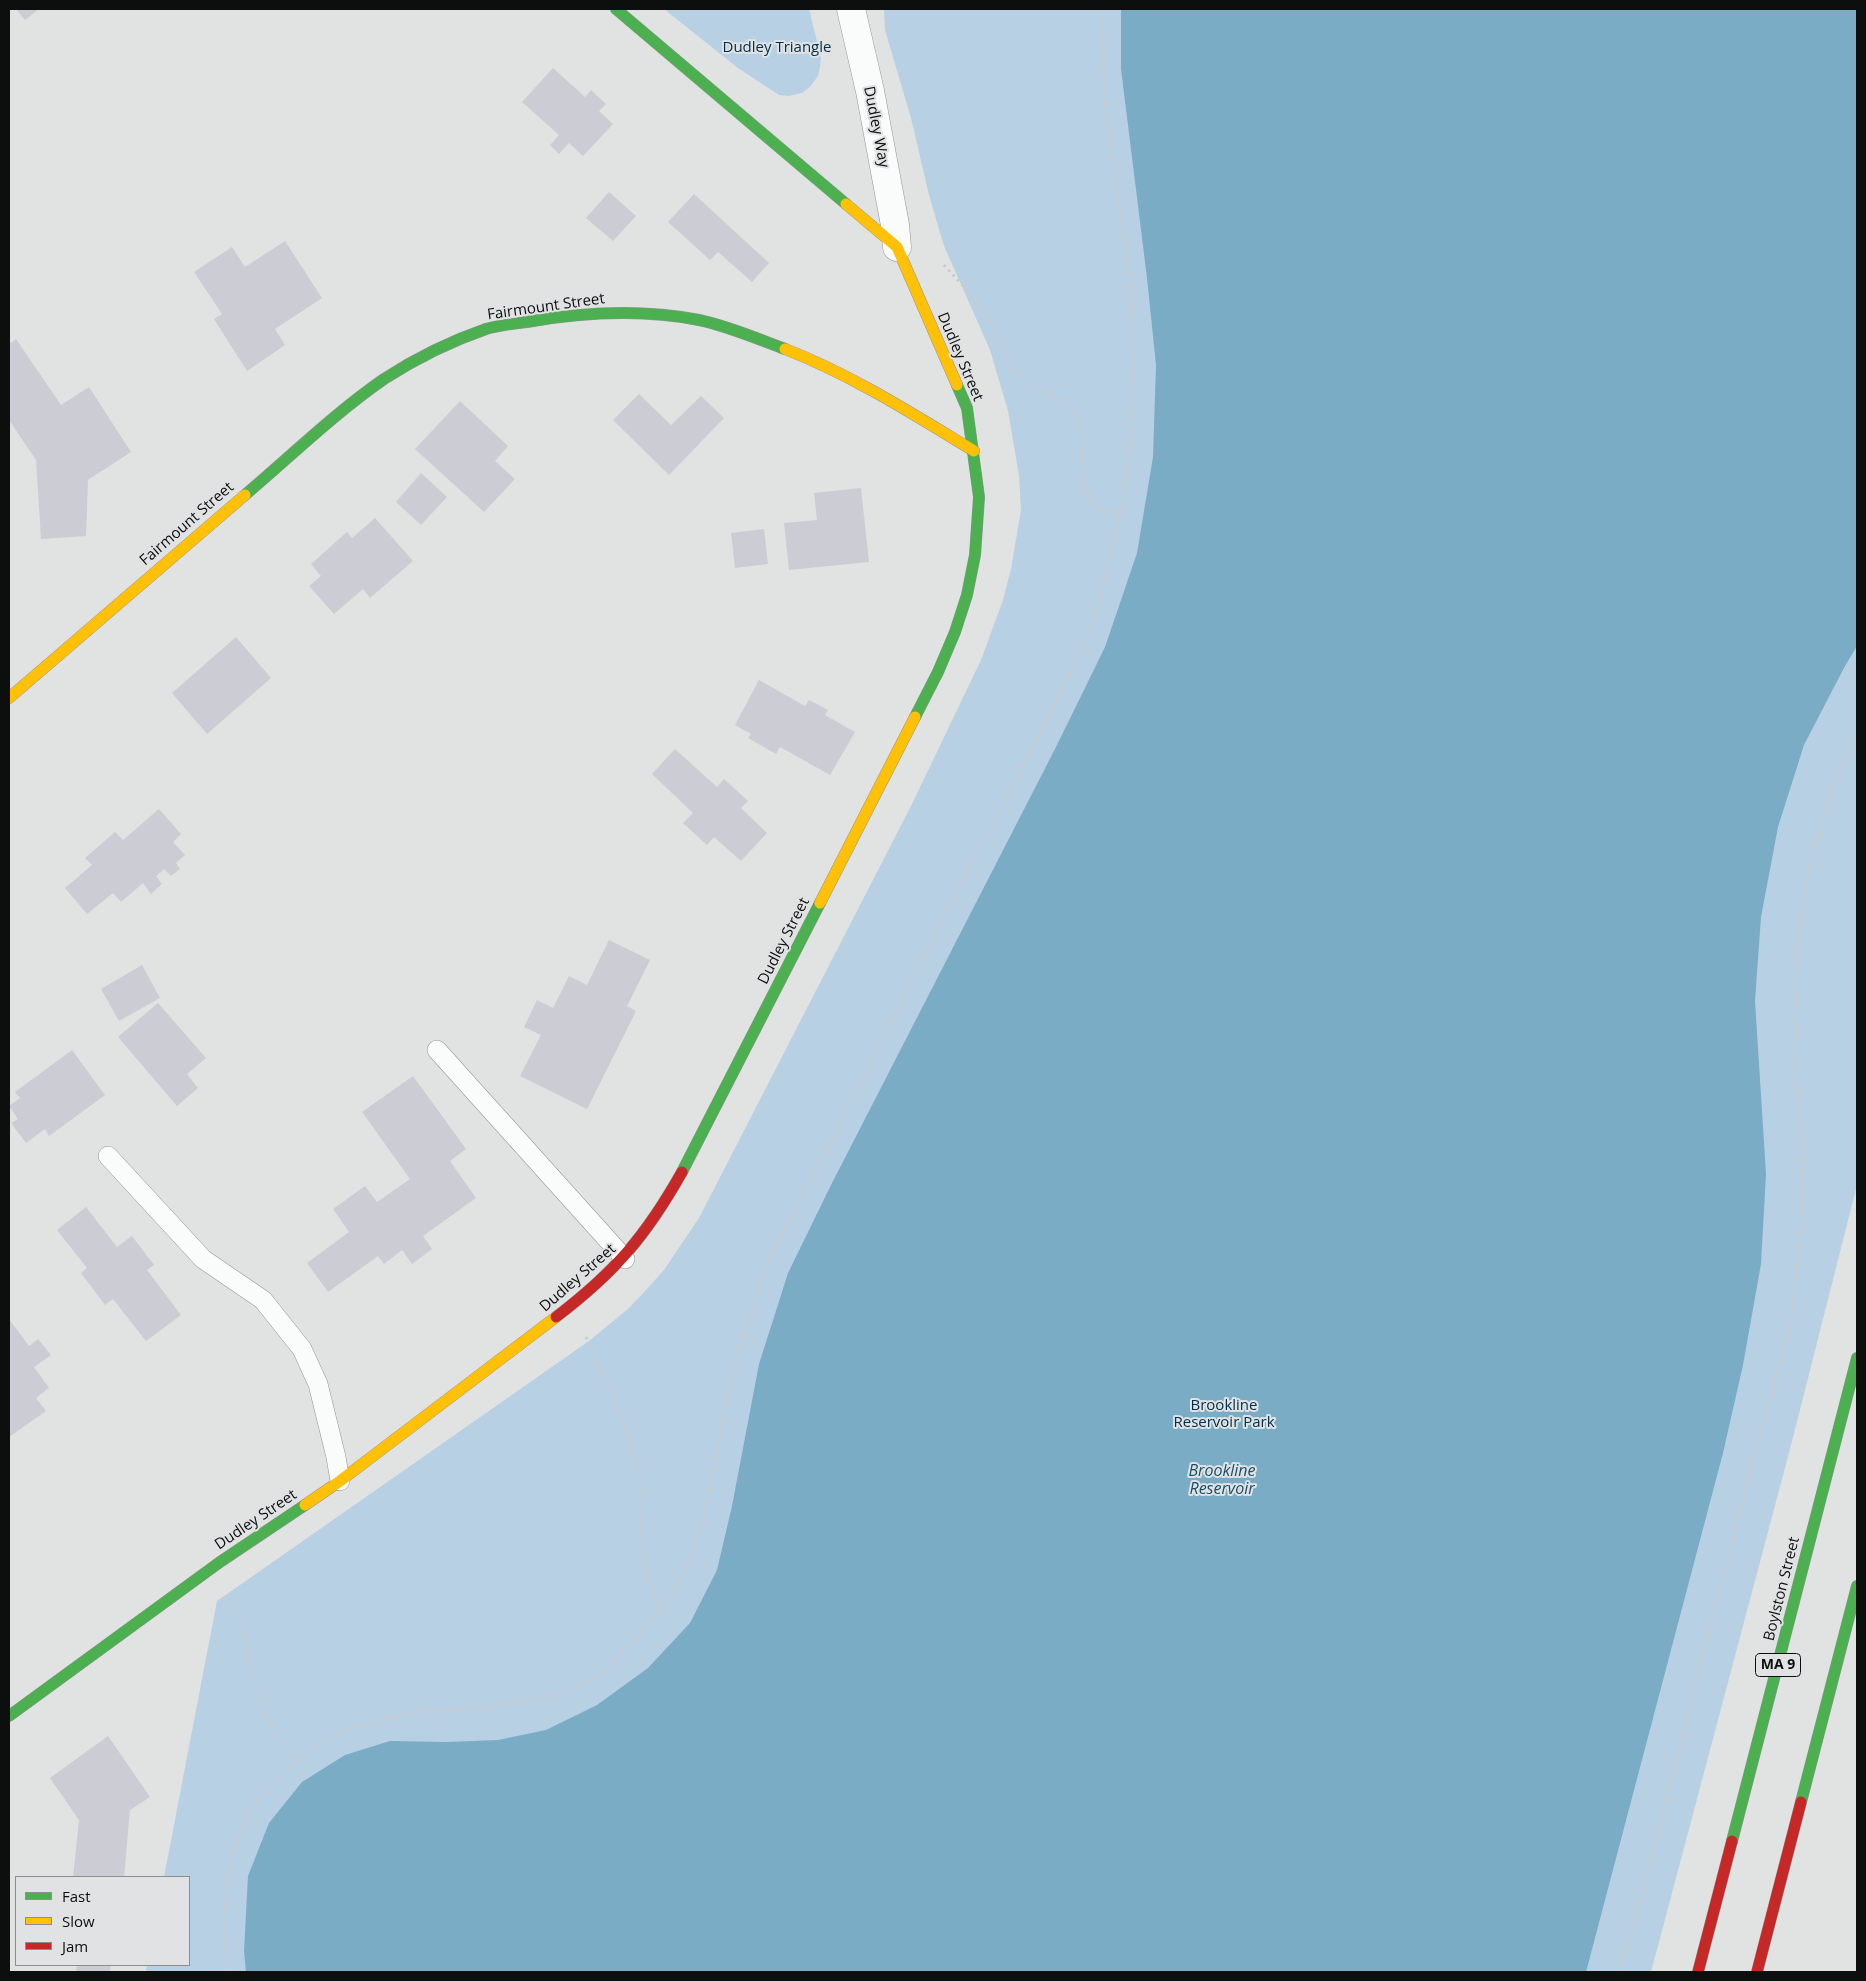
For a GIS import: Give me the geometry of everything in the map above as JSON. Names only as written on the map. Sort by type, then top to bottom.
[{"type":"main road","name":"Dudley Street","points":[[9,1716],[220,1562],[340,1481],[585,1295],[610,1275],[624,1259],[645,1234],[690,1159],[917,714],[955,632],[967,595],[975,555],[979,497],[974,451],[967,408],[896,247],[616,9]]},
{"type":"main road","name":"Fairmount Street","points":[[9,698],[355,401],[385,379],[415,361],[449,344],[487,329],[563,316],[606,312],[664,315],[700,320],[752,336],[802,356],[880,394],[974,451]]},
{"type":"main road","name":"Boylston Street","points":[[1698,1972],[1857,1358]]},
{"type":"main road","points":[[1757,1972],[1857,1586]]},
{"type":"street","name":"Dudley Way","points":[[851,9],[872,101],[895,225],[896,247]]},
{"type":"lane","points":[[437,1050],[624,1259]]},
{"type":"lane","points":[[108,1156],[203,1259],[263,1300],[302,1350],[318,1384],[340,1481]]},
{"type":"path","points":[[227,1972],[224,1914],[230,1860],[249,1813],[276,1781],[295,1763],[315,1746],[352,1728],[414,1712],[480,1709],[544,1699],[581,1686],[608,1668],[660,1611],[682,1577],[703,1523],[728,1396],[745,1332],[773,1253],[931,941],[1054,708],[1096,616],[1125,490],[1132,428],[1131,286],[1105,102],[1102,9]]},
{"type":"path","points":[[938,259],[985,313],[1013,366],[1026,383],[1044,394],[1060,400],[1073,409],[1081,425],[1083,436],[1084,484],[1093,503],[1119,518]]},
{"type":"path","points":[[1619,1972],[1647,1875],[1753,1462],[1792,1320],[1802,1222],[1801,1126],[1796,1069],[1797,1020],[1794,976],[1806,885],[1828,799],[1857,734]]},
{"type":"path","points":[[585,1335],[618,1408],[632,1445],[643,1487],[641,1537],[645,1565],[660,1611]]},
{"type":"path","points":[[224,1587],[244,1632],[252,1675],[261,1706],[274,1731],[295,1763]]},
{"type":"green space","name":"Dudley Triangle","points":[[664,9],[809,9],[821,58],[818,76],[810,87],[802,93],[789,96],[779,95],[738,68]]},
{"type":"green space","name":"Brookline Reservoir","points":[[884,9],[1857,9],[1857,1185],[1790,1449],[1651,1972],[146,1972],[147,1966],[190,1966],[190,1876],[164,1876],[217,1601],[589,1341],[629,1308],[664,1270],[699,1218],[911,806],[981,660],[1003,600],[1011,569],[1021,510],[1019,475],[1008,411],[990,350],[944,246],[929,195],[911,118],[885,30]]},
{"type":"water","name":"Brookline Reservoir","points":[[1121,9],[1857,9],[1857,646],[1804,745],[1778,827],[1761,917],[1755,1001],[1766,1174],[1761,1264],[1743,1365],[1723,1453],[1586,1972],[246,1972],[244,1951],[248,1876],[269,1823],[302,1782],[345,1755],[390,1741],[446,1742],[498,1740],[546,1730],[597,1705],[648,1668],[690,1623],[717,1570],[732,1506],[759,1364],[788,1273],[1105,647],[1137,553],[1153,457],[1156,365],[1121,69]]},
{"type":"building","points":[[16,9],[39,9],[25,20]]},
{"type":"building","points":[[553,68],[585,97],[591,90],[606,104],[599,111],[613,124],[583,156],[569,143],[559,154],[550,145],[559,135],[522,102]]},
{"type":"building","points":[[609,192],[636,216],[613,241],[586,218]]},
{"type":"building","points":[[694,194],[769,263],[752,282],[718,252],[710,260],[668,222]]},
{"type":"building","points":[[285,241],[322,298],[275,329],[285,345],[247,371],[214,319],[222,314],[194,272],[232,247],[245,267]]},
{"type":"building","points":[[16,339],[61,405],[89,387],[131,452],[88,480],[86,536],[41,539],[36,460],[9,420],[9,344]]},
{"type":"building","points":[[639,394],[671,425],[701,396],[724,418],[669,475],[613,420]]},
{"type":"building","points":[[460,401],[508,446],[495,461],[515,479],[484,512],[415,449]]},
{"type":"building","points":[[421,473],[447,497],[421,525],[396,502]]},
{"type":"building","points":[[861,488],[869,562],[789,570],[784,523],[817,520],[814,493]]},
{"type":"building","points":[[375,518],[413,561],[370,598],[363,589],[334,614],[309,586],[321,576],[311,564],[347,532],[352,538]]},
{"type":"building","points":[[764,529],[768,564],[735,568],[731,533]]},
{"type":"building","points":[[236,637],[271,678],[207,734],[172,693]]},
{"type":"building","points":[[759,680],[805,706],[809,700],[828,710],[825,715],[855,732],[830,775],[780,747],[776,754],[748,738],[751,734],[735,725]]},
{"type":"building","points":[[675,749],[717,787],[724,779],[748,801],[741,808],[767,833],[741,861],[714,837],[707,845],[683,823],[693,813],[652,774]]},
{"type":"building","points":[[159,809],[181,834],[173,842],[185,855],[176,863],[180,869],[171,876],[164,869],[156,876],[162,884],[151,894],[143,883],[121,902],[113,893],[87,914],[65,888],[92,865],[85,858],[115,832],[123,840]]},
{"type":"building","points":[[609,940],[650,960],[627,1006],[636,1011],[587,1109],[520,1076],[541,1035],[524,1027],[537,1000],[553,1008],[569,976],[587,985]]},
{"type":"building","points":[[142,965],[160,998],[119,1021],[101,989]]},
{"type":"building","points":[[158,1003],[206,1058],[187,1074],[198,1088],[177,1106],[118,1037]]},
{"type":"building","points":[[72,1050],[105,1095],[49,1136],[45,1129],[26,1143],[11,1123],[18,1119],[9,1106],[20,1098],[15,1092]]},
{"type":"building","points":[[413,1076],[466,1149],[450,1161],[476,1198],[423,1236],[432,1249],[412,1264],[402,1250],[384,1264],[378,1256],[328,1292],[307,1263],[349,1232],[333,1209],[365,1186],[377,1202],[410,1179],[362,1112]]},
{"type":"building","points":[[86,1207],[117,1247],[132,1236],[154,1265],[147,1270],[181,1315],[146,1341],[113,1299],[105,1305],[81,1273],[87,1268],[57,1230]]},
{"type":"building","points":[[9,1319],[29,1346],[38,1339],[51,1355],[34,1367],[49,1388],[36,1398],[46,1411],[9,1437]]},
{"type":"building","points":[[108,1736],[150,1797],[130,1810],[124,1876],[73,1876],[79,1820],[50,1778]]},
{"type":"building","points":[[77,1966],[111,1966],[110,1972],[76,1972]]},
{"type":"traffic: fast","points":[[616,9],[846,204]]},
{"type":"traffic: fast","points":[[245,495],[331,420],[384,379],[434,351],[491,328],[591,314],[656,314],[699,320],[743,333],[785,349]]},
{"type":"traffic: fast","points":[[915,717],[938,672],[955,632],[967,595],[975,555],[979,497],[967,408],[957,385]]},
{"type":"traffic: fast","points":[[682,1172],[820,903]]},
{"type":"traffic: fast","points":[[1732,1841],[1857,1358]]},
{"type":"traffic: fast","points":[[9,1716],[220,1562],[305,1505]]},
{"type":"traffic: fast","points":[[1801,1802],[1857,1586]]},
{"type":"traffic: slow","points":[[846,204],[897,247],[957,385]]},
{"type":"traffic: slow","points":[[785,349],[858,383],[974,451]]},
{"type":"traffic: slow","points":[[9,698],[245,495]]},
{"type":"traffic: slow","points":[[820,903],[915,717]]},
{"type":"traffic: slow","points":[[305,1505],[340,1481],[556,1317]]},
{"type":"traffic: jam","points":[[556,1317],[596,1284],[628,1252],[669,1195],[682,1172]]},
{"type":"traffic: jam","points":[[1757,1972],[1801,1802]]},
{"type":"traffic: jam","points":[[1698,1972],[1732,1841]]},
{"type":"park label","name":"Brookline Reservoir Park","points":[[1224,1414]]}]
